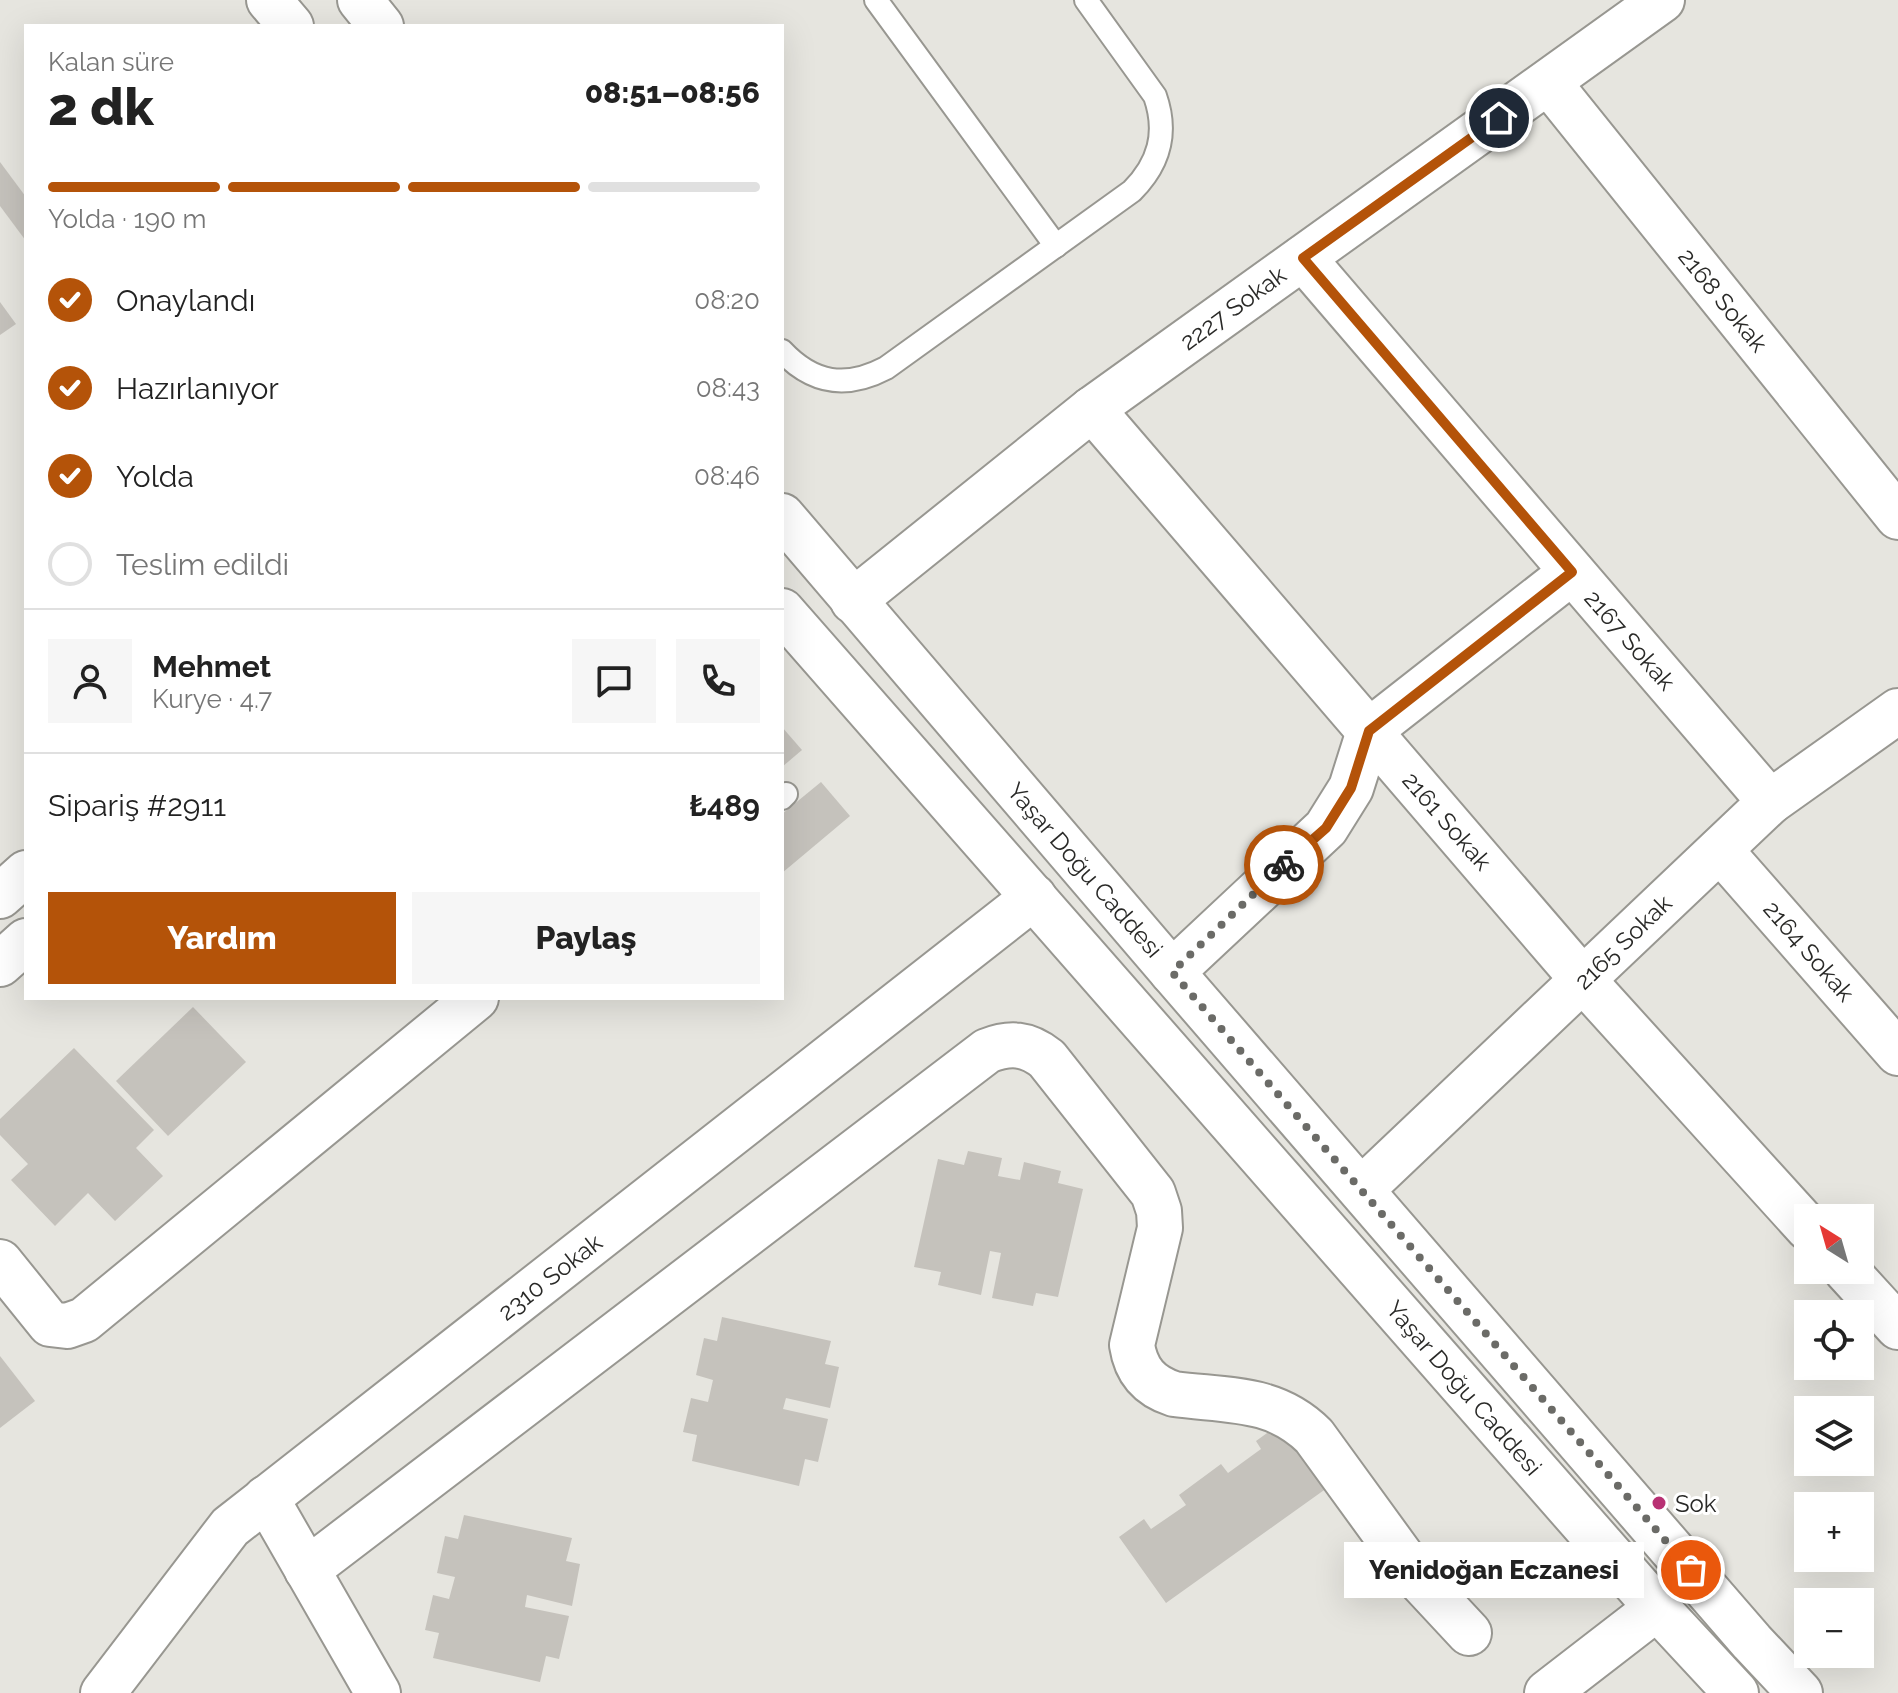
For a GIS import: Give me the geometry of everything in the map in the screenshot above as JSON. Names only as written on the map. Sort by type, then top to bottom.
[{"type":"street","points":[[269,0],[289,24]]},
{"type":"street","points":[[360,0],[379,24]]},
{"type":"street","name":"2227 Sokak","points":[[853,601],[1092,409],[1662,0]]},
{"type":"street","name":"2168 Sokak","points":[[1549,83],[1898,517]]},
{"type":"street","name":"2167 Sokak","points":[[1303,258],[1770,802]]},
{"type":"street","name":"2161 Sokak","points":[[1092,409],[1583,980],[1794,1213]]},
{"type":"street","name":"Yaşar Doğu Caddesi","points":[[784,518],[1172,972],[1752,1642],[1800,1693]]},
{"type":"street","points":[[1172,972],[1326,828],[1351,788],[1369,731],[1572,572]]},
{"type":"street","name":"Yaşar Doğu Caddesi","points":[[784,613],[1657,1608],[1736,1693]]},
{"type":"street","name":"2165 Sokak","points":[[1362,1189],[1770,802],[1898,711]]},
{"type":"street","name":"2164 Sokak","points":[[1720,850],[1898,1053]]},
{"type":"street","points":[[0,896],[24,875]]},
{"type":"street","name":"2310 Sokak","points":[[103,1693],[230,1527],[1034,897]]},
{"type":"street","points":[[0,964],[24,943]]},
{"type":"street","points":[[0,1262],[50,1324],[67,1326],[84,1320],[474,1000]]},
{"type":"street","points":[[307,1570],[987,1051],[1001,1045],[1017,1044],[1028,1046],[1047,1059],[1153,1193],[1160,1228],[1132,1345],[1134,1360],[1141,1374],[1162,1390],[1174,1394],[1263,1404],[1283,1411],[1300,1422],[1314,1436],[1415,1575],[1469,1633]]},
{"type":"street","points":[[1859,1284],[1898,1327]]},
{"type":"street","points":[[266,1498],[378,1693]]},
{"type":"street","points":[[1547,1693],[1657,1608]]},
{"type":"lane","points":[[876,0],[1056,246]]},
{"type":"lane","points":[[784,353],[794,364],[824,379],[857,380],[872,375],[1056,246],[1132,191],[1146,177],[1156,159],[1161,140],[1160,110],[1155,96],[1086,0]]},
{"type":"building","points":[[0,162],[24,194],[24,238],[0,206]]},
{"type":"building","points":[[0,302],[16,324],[0,335]]},
{"type":"building","points":[[784,729],[802,750],[784,765]]},
{"type":"building","points":[[821,782],[850,816],[784,871],[784,812]]},
{"type":"building","points":[[193,1007],[246,1062],[168,1136],[116,1081]]},
{"type":"building","points":[[74,1048],[154,1130],[136,1148],[163,1176],[115,1221],[88,1193],[55,1226],[11,1180],[28,1164],[0,1135],[0,1119]]},
{"type":"building","points":[[968,1151],[1002,1158],[998,1176],[1020,1180],[1024,1162],[1061,1171],[1058,1183],[1083,1189],[1058,1297],[1036,1293],[1033,1306],[992,1298],[1001,1253],[990,1251],[981,1295],[938,1285],[941,1272],[914,1267],[938,1159],[964,1165]]},
{"type":"building","points":[[722,1317],[831,1341],[825,1364],[839,1367],[830,1408],[786,1398],[783,1409],[828,1419],[818,1462],[805,1459],[799,1486],[692,1461],[697,1435],[683,1432],[691,1398],[708,1402],[713,1380],[696,1375],[704,1338],[717,1341]]},
{"type":"building","points":[[0,1356],[35,1401],[0,1428]]},
{"type":"building","points":[[1281,1423],[1327,1488],[1166,1603],[1119,1537],[1144,1519],[1151,1529],[1186,1505],[1179,1495],[1221,1464],[1228,1473],[1261,1449],[1256,1441]]},
{"type":"building","points":[[464,1515],[572,1538],[566,1561],[580,1564],[572,1606],[527,1595],[525,1607],[569,1616],[559,1659],[546,1656],[540,1682],[433,1658],[439,1633],[425,1630],[433,1595],[449,1599],[455,1577],[437,1573],[445,1536],[458,1539]]},
{"type":"way so far","points":[[1284,865],[1172,972],[1691,1570]]},
{"type":"place","name":"Sok","points":[[1659,1503]]},
{"type":"place","name":"Yenidoğan Eczanesi","points":[[1691,1570]]},
{"type":"route","points":[[1284,865],[1326,828],[1351,788],[1369,731],[1572,572],[1303,258],[1499,118]]}]
